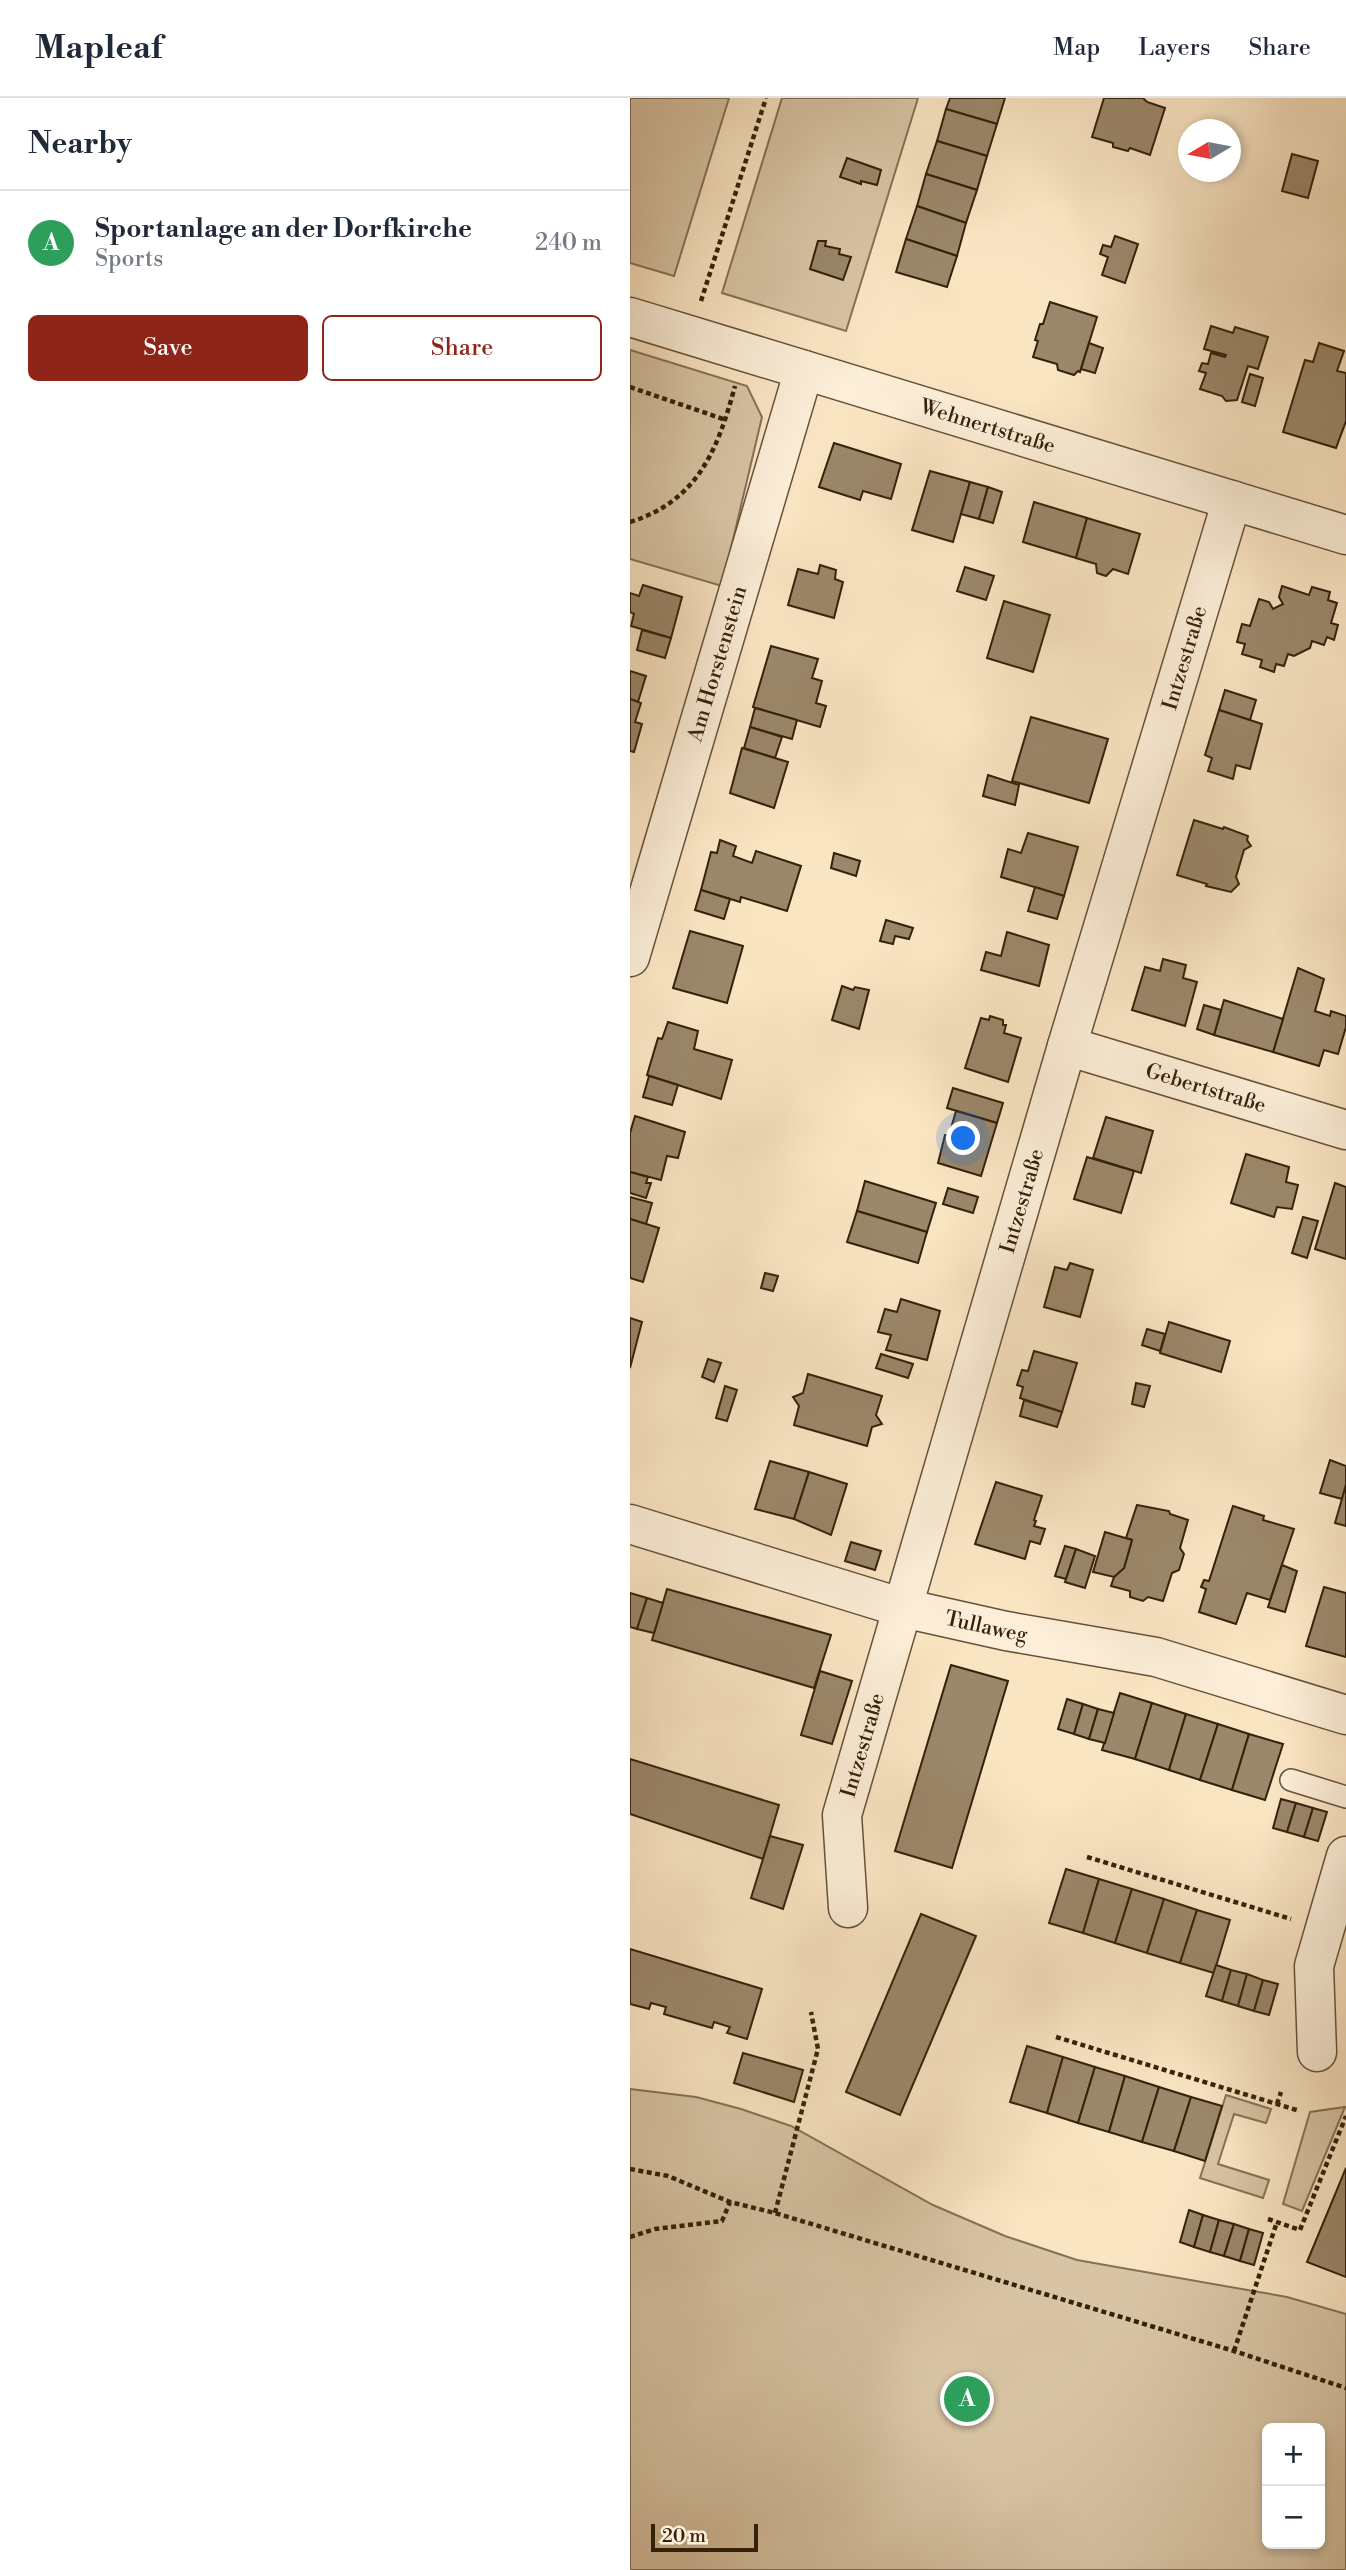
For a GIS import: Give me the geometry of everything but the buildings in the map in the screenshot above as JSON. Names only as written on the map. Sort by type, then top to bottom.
[{"type":"street","name":"Wehnertstraße","points":[[630,317],[1346,535]]},
{"type":"street","name":"Am Horstenstein","points":[[630,957],[804,370]]},
{"type":"street","name":"Intzestraße","points":[[848,1908],[842,1815],[1067,1046],[1232,500]]},
{"type":"street","name":"Gebertstraße","points":[[1067,1046],[1346,1130]]},
{"type":"street","name":"Tullaweg","points":[[630,1524],[904,1608],[1006,1631],[1156,1657],[1346,1715]]},
{"type":"street","points":[[1317,2052],[1314,1966],[1346,1856]]},
{"type":"lane","points":[[1291,1780],[1346,1797]]},
{"type":"path","points":[[690,335],[766,98]]},
{"type":"path","points":[[630,522],[652,515],[679,496],[704,470],[726,420],[738,375]]},
{"type":"path","points":[[630,387],[726,420]]},
{"type":"path","points":[[1087,1857],[1303,1923]]},
{"type":"path","points":[[775,2213],[818,2049],[811,2012]]},
{"type":"path","points":[[1056,2037],[1300,2111]]},
{"type":"path","points":[[1277,2104],[1281,2092]]},
{"type":"path","points":[[1268,2219],[1300,2230],[1346,2116]]},
{"type":"path","points":[[630,2169],[668,2176],[730,2202],[775,2213],[1234,2351],[1339,2386],[1346,2391]]},
{"type":"path","points":[[630,2237],[655,2229],[722,2221],[730,2202]]},
{"type":"path","points":[[1234,2351],[1277,2222]]},
{"type":"shaded area","points":[[630,98],[729,98],[674,276],[630,263]]},
{"type":"shaded area","points":[[782,98],[918,98],[846,331],[722,293]]},
{"type":"shaded area","points":[[630,350],[747,386],[762,417],[722,586],[630,559]]},
{"type":"shaded area","points":[[630,2089],[696,2097],[791,2126],[933,2205],[1005,2236],[1077,2260],[1287,2297],[1346,2314],[1346,2570],[630,2570]]},
{"type":"shaded area","points":[[1226,2095],[1271,2109],[1266,2123],[1234,2114],[1218,2164],[1269,2180],[1263,2198],[1200,2178]]},
{"type":"shaded area","points":[[1345,2107],[1302,2211],[1283,2204],[1310,2112]]},
{"type":"place","name":"Sportanlage an der Dorfkirche","points":[[967,2399]]}]
